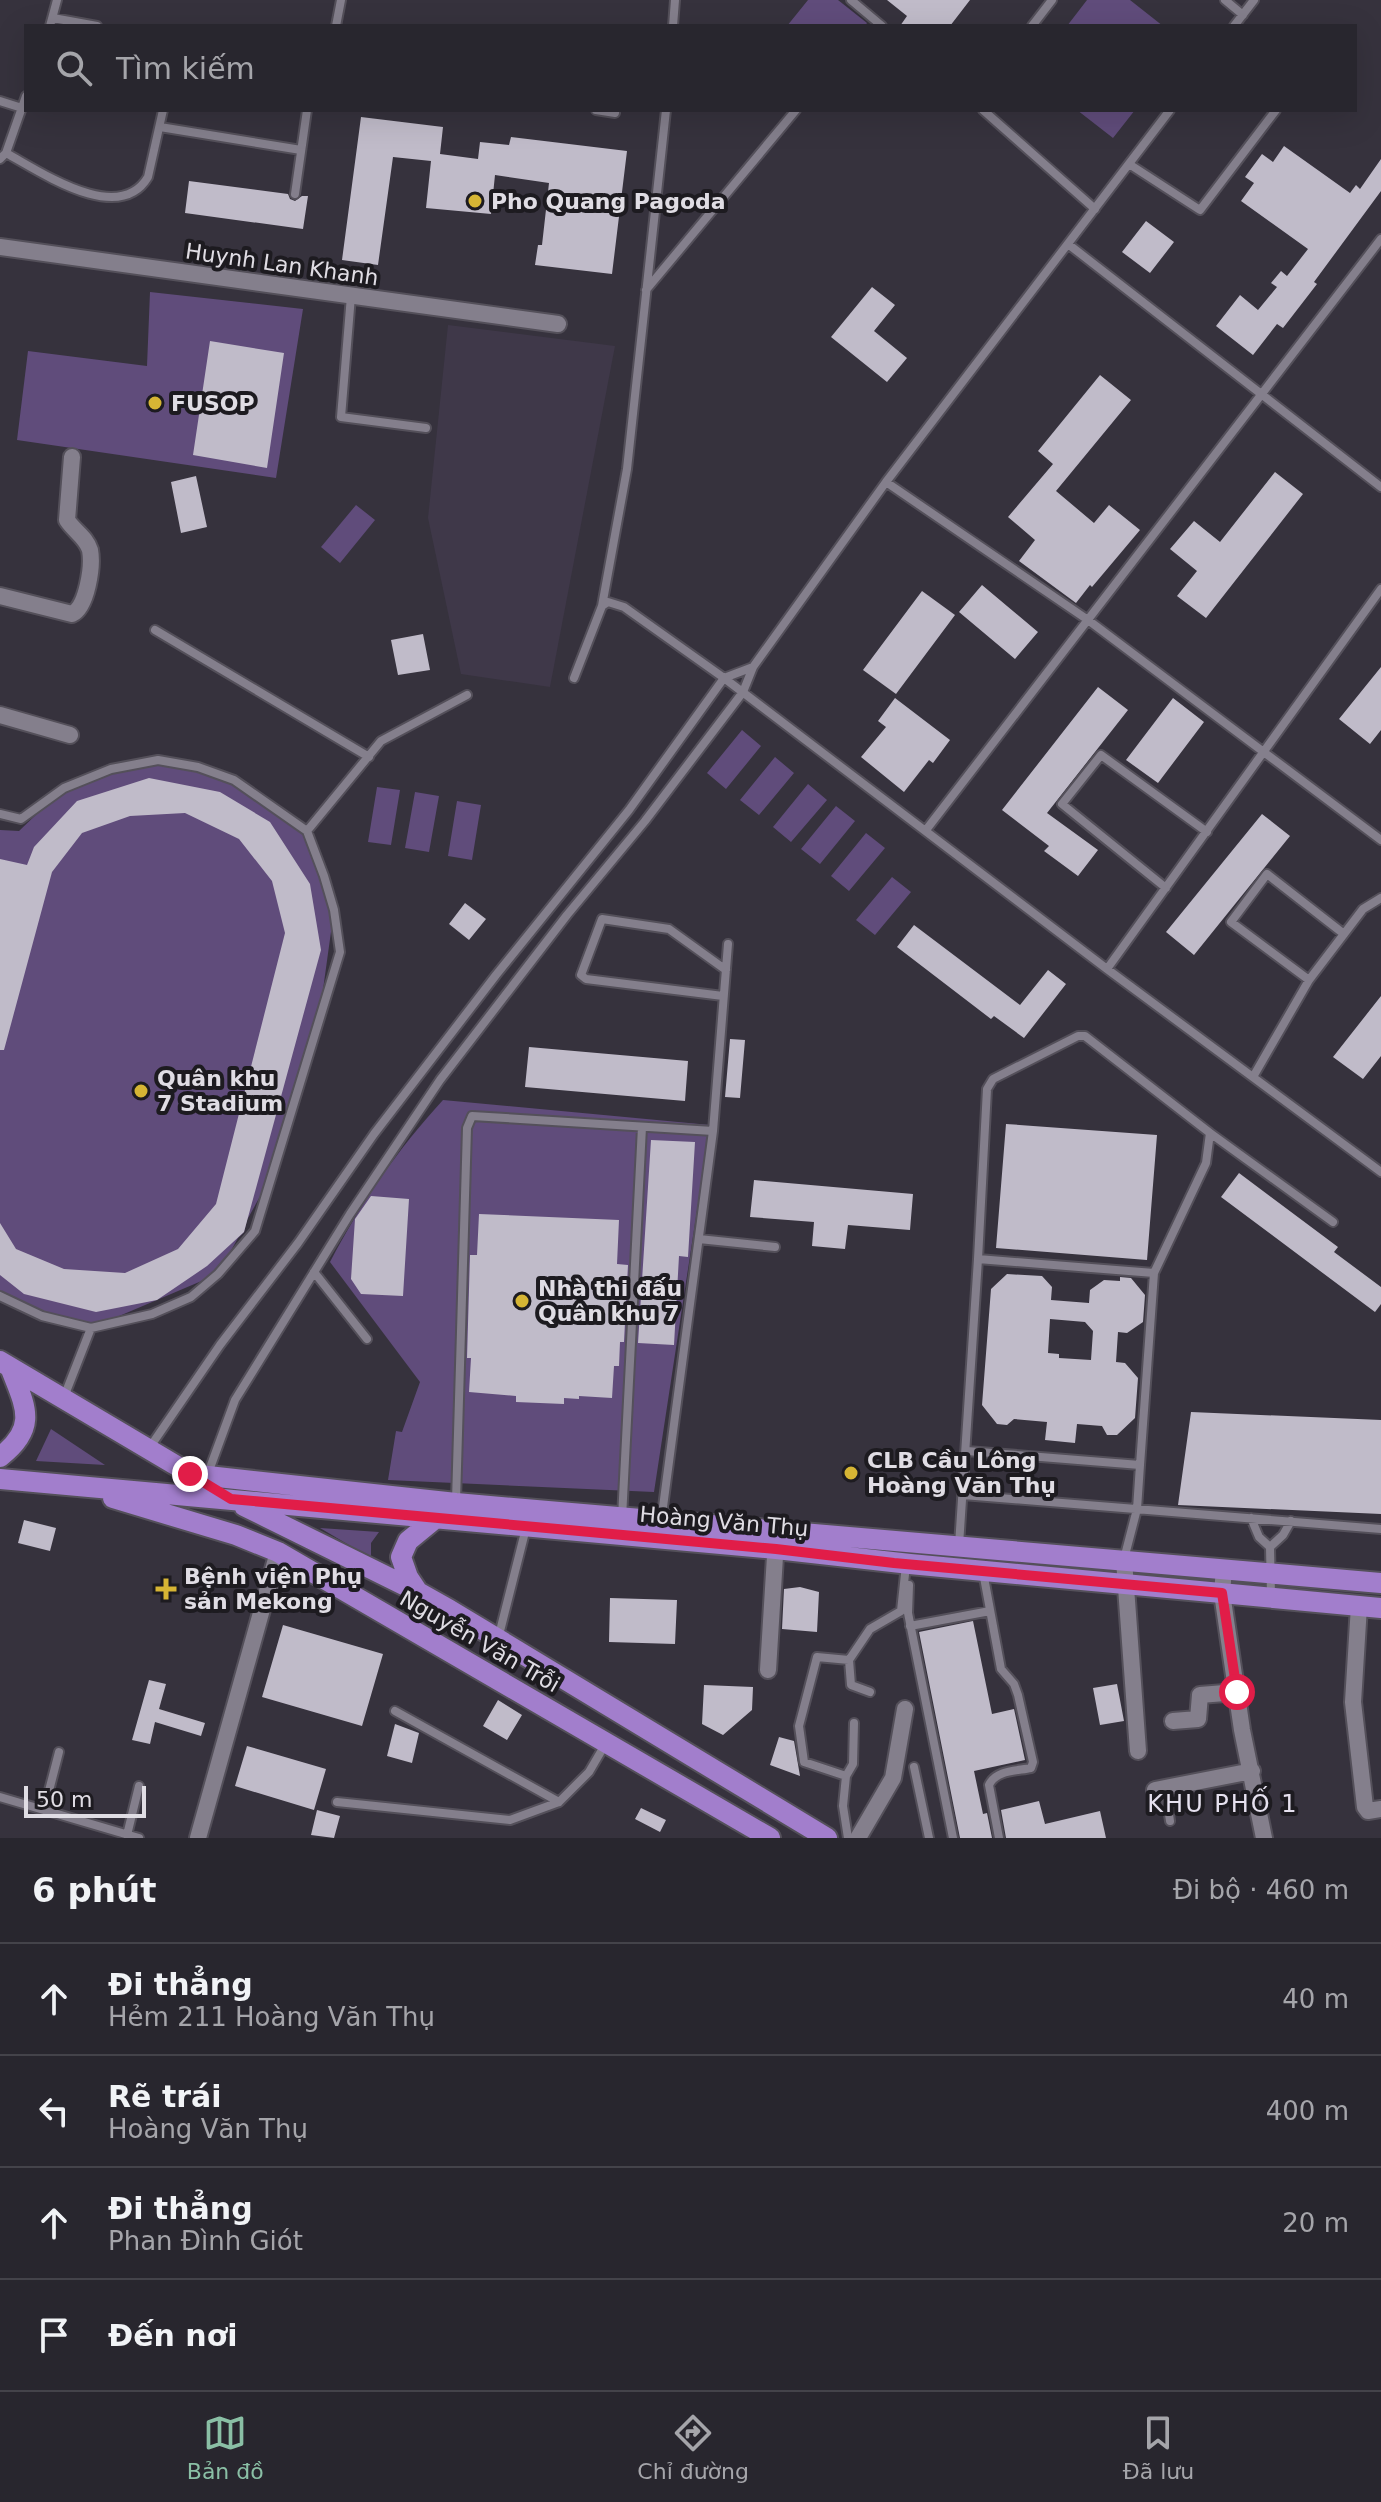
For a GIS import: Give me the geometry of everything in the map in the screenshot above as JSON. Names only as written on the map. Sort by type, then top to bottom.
[{"type":"main road","name":"Nguyễn Văn Trỗi","points":[[5,1364],[148,1450],[198,1475],[231,1499],[418,1592],[827,1838]]},
{"type":"main road","points":[[0,1457],[17,1444],[24,1427],[26,1407],[5,1364]]},
{"type":"main road","name":"Hoàng Văn Thụ","points":[[198,1475],[526,1526],[622,1526]]},
{"type":"main road","points":[[2,1482],[63,1484]]},
{"type":"main road","name":"Nguyễn Văn Trỗi","points":[[63,1484],[201,1523],[278,1552],[770,1838]]},
{"type":"main road","name":"Hoàng Văn Thụ","points":[[63,1484],[776,1539],[959,1545],[1381,1583]]},
{"type":"main road","points":[[418,1592],[408,1577],[401,1557],[408,1541],[449,1514]]},
{"type":"main road","name":"Hoàng Văn Thụ","points":[[776,1539],[908,1564],[1381,1608]]},
{"type":"main road","points":[[607,1743],[625,1716]]},
{"type":"street","name":"Huynh Lan Khanh","points":[[0,247],[558,324]]},
{"type":"street","points":[[0,596],[72,614],[80,610],[86,593],[90,550],[82,534],[67,520],[72,457]]},
{"type":"street","points":[[0,715],[70,735]]},
{"type":"street","points":[[768,1670],[776,1539]]},
{"type":"street","points":[[198,1838],[278,1552]]},
{"type":"street","points":[[1124,1560],[1138,1751]]},
{"type":"street","points":[[1224,1569],[1222,1593],[1264,1838]]},
{"type":"street","points":[[1359,1606],[1353,1702],[1365,1807],[1368,1811],[1381,1809]]},
{"type":"street","points":[[1173,1721],[1198,1719],[1200,1695],[1237,1692]]},
{"type":"street","points":[[858,1838],[893,1778],[905,1709]]},
{"type":"street","points":[[1160,1789],[1252,1771]]},
{"type":"lane","points":[[57,0],[52,22],[74,24]]},
{"type":"lane","points":[[336,24],[341,0]]},
{"type":"lane","points":[[673,24],[675,0]]},
{"type":"lane","points":[[851,0],[880,24]]},
{"type":"lane","points":[[1034,24],[1052,0]]},
{"type":"lane","points":[[1225,0],[1243,15]]},
{"type":"lane","points":[[1236,24],[1254,0]]},
{"type":"lane","points":[[0,101],[22,108]]},
{"type":"lane","points":[[24,102],[3,156],[82,192],[117,198],[133,193],[148,177],[163,112]]},
{"type":"lane","points":[[295,194],[307,112]]},
{"type":"lane","points":[[609,112],[615,113]]},
{"type":"lane","points":[[574,678],[602,606],[627,469],[666,112]]},
{"type":"lane","points":[[646,290],[794,112]]},
{"type":"lane","points":[[985,112],[1095,209]]},
{"type":"lane","points":[[198,1475],[235,1400],[350,1214],[440,1080],[743,692],[753,667],[886,482],[1168,112]]},
{"type":"lane","points":[[1129,164],[1200,210],[1274,112]]},
{"type":"lane","points":[[160,127],[301,150]]},
{"type":"lane","points":[[926,830],[1381,239]]},
{"type":"lane","points":[[1068,244],[1381,487]]},
{"type":"lane","points":[[351,296],[341,417],[426,428]]},
{"type":"lane","points":[[886,482],[1088,620],[1381,840]]},
{"type":"lane","points":[[1107,969],[1381,589]]},
{"type":"lane","points":[[602,606],[608,602],[624,607],[724,678],[1107,969],[1381,1172]]},
{"type":"lane","points":[[155,630],[369,757]]},
{"type":"lane","points":[[148,1450],[220,1345],[298,1243],[374,1134],[496,975],[629,810],[724,678],[753,667]]},
{"type":"lane","points":[[307,831],[381,741],[467,695]]},
{"type":"lane","points":[[1166,888],[1062,804],[1101,755],[1207,832]]},
{"type":"lane","points":[[0,814],[21,819],[64,788],[111,769],[158,760],[198,767],[234,780],[307,831],[334,910],[340,952],[255,1231],[218,1274],[191,1297],[152,1314],[91,1328],[42,1316],[0,1296]]},
{"type":"lane","points":[[1309,980],[1231,922],[1267,874],[1344,934]]},
{"type":"lane","points":[[1253,1077],[1309,980],[1363,909],[1381,898]]},
{"type":"lane","points":[[723,996],[586,979],[581,975],[602,919],[669,929],[726,970]]},
{"type":"lane","points":[[660,1529],[713,1131],[728,944]]},
{"type":"lane","points":[[959,1545],[987,1089],[993,1079],[1072,1037],[1085,1036],[1210,1133],[1333,1222]]},
{"type":"lane","points":[[449,1514],[467,1128],[472,1116],[713,1131]]},
{"type":"lane","points":[[622,1526],[642,1127]]},
{"type":"lane","points":[[1124,1560],[1137,1509],[1154,1273],[1206,1163],[1210,1133]]},
{"type":"lane","points":[[699,1239],[775,1247]]},
{"type":"lane","points":[[978,1259],[1154,1273]]},
{"type":"lane","points":[[314,1272],[367,1339]]},
{"type":"lane","points":[[64,1397],[91,1328]]},
{"type":"lane","points":[[967,1451],[1140,1465]]},
{"type":"lane","points":[[963,1495],[1381,1529]]},
{"type":"lane","points":[[1251,1518],[1259,1537],[1270,1547]]},
{"type":"lane","points":[[1271,1598],[1270,1547],[1283,1535],[1291,1521]]},
{"type":"lane","points":[[498,1640],[526,1526]]},
{"type":"lane","points":[[908,1564],[910,1626],[953,1838]]},
{"type":"lane","points":[[870,1692],[851,1685],[849,1660],[870,1629],[901,1611],[908,1564]]},
{"type":"lane","points":[[983,1571],[1001,1669],[1014,1684],[1018,1695],[1033,1759],[1031,1768],[1001,1774],[991,1780],[989,1785],[999,1838]]},
{"type":"lane","points":[[910,1626],[990,1611]]},
{"type":"lane","points":[[846,1776],[804,1762],[799,1726],[817,1657],[849,1660]]},
{"type":"lane","points":[[395,1711],[559,1802]]},
{"type":"lane","points":[[848,1838],[843,1806],[846,1776],[853,1764],[854,1723]]},
{"type":"lane","points":[[337,1802],[510,1820],[559,1802],[589,1772],[607,1743]]},
{"type":"lane","points":[[44,1810],[59,1752]]},
{"type":"lane","points":[[914,1767],[929,1838]]},
{"type":"lane","points":[[127,1835],[139,1786]]},
{"type":"lane","points":[[1160,1789],[1170,1821]]},
{"type":"lane","points":[[0,1797],[139,1838]]},
{"type":"shaded area","points":[[808,0],[838,0],[867,23],[866,24],[789,24]]},
{"type":"shaded area","points":[[1087,0],[1130,0],[1160,24],[1069,24]]},
{"type":"shaded area","points":[[1080,112],[1133,112],[1113,138]]},
{"type":"shaded area","name":"FUSOP","points":[[150,292],[303,309],[276,478],[17,440],[28,351],[147,366]]},
{"type":"shaded area","points":[[448,325],[615,346],[550,687],[461,674],[428,518]]},
{"type":"shaded area","points":[[356,505],[375,520],[340,563],[321,547]]},
{"type":"shaded area","points":[[742,730],[761,746],[726,789],[707,773]]},
{"type":"shaded area","points":[[775,757],[794,773],[759,815],[740,800]]},
{"type":"shaded area","name":"Quân khu 7 Stadium","points":[[158,760],[234,780],[307,831],[334,910],[318,1026],[274,1171],[247,1220],[244,1232],[218,1274],[91,1328],[0,1296],[0,830],[19,831],[64,788]]},
{"type":"shaded area","points":[[808,784],[827,800],[791,842],[773,827]]},
{"type":"shaded area","points":[[377,787],[400,790],[391,845],[368,842]]},
{"type":"shaded area","points":[[415,792],[439,796],[429,852],[405,848]]},
{"type":"shaded area","points":[[457,801],[481,805],[472,860],[448,856]]},
{"type":"shaded area","points":[[836,806],[855,821],[820,864],[801,849]]},
{"type":"shaded area","points":[[866,833],[885,848],[849,891],[831,876]]},
{"type":"shaded area","points":[[892,877],[911,892],[875,935],[856,920]]},
{"type":"shaded area","name":"Nhà thi đấu Quân khu 7","points":[[443,1100],[710,1125],[654,1492],[388,1480],[396,1431],[402,1432],[420,1382],[330,1262],[381,1178]]},
{"type":"shaded area","points":[[51,1429],[105,1465],[36,1461]]},
{"type":"shaded area","points":[[320,1528],[379,1532],[371,1543],[371,1558]]},
{"type":"building","points":[[887,0],[970,0],[952,24],[901,24],[907,16]]},
{"type":"building","points":[[361,117],[443,127],[440,154],[478,159],[480,142],[509,145],[511,137],[627,151],[612,274],[535,265],[538,245],[542,245],[549,183],[495,175],[491,214],[426,208],[431,161],[393,157],[378,265],[342,260]]},
{"type":"building","points":[[1284,146],[1350,193],[1356,185],[1360,189],[1381,159],[1381,191],[1283,328],[1277,324],[1253,355],[1216,326],[1240,295],[1258,310],[1277,287],[1271,283],[1281,271],[1287,276],[1308,249],[1241,201],[1254,183],[1245,177],[1262,154],[1273,162]]},
{"type":"building","points":[[189,181],[288,194],[295,201],[308,196],[303,229],[185,213]]},
{"type":"building","points":[[1146,221],[1174,242],[1150,273],[1122,252]]},
{"type":"building","points":[[872,287],[895,305],[874,331],[907,358],[887,382],[831,337]]},
{"type":"building","points":[[210,341],[284,353],[267,468],[193,455]]},
{"type":"building","points":[[1100,375],[1131,400],[1056,491],[1094,523],[1109,505],[1140,530],[1076,603],[1019,561],[1035,540],[1008,517],[1053,464],[1038,451]]},
{"type":"building","points":[[1275,472],[1303,494],[1206,618],[1177,596],[1197,571],[1170,549],[1194,521],[1220,542]]},
{"type":"building","points":[[196,476],[207,527],[181,533],[171,482]]},
{"type":"building","points":[[982,585],[1038,632],[1015,659],[959,612]]},
{"type":"building","points":[[922,591],[955,615],[896,694],[863,670]]},
{"type":"building","points":[[423,634],[430,670],[398,675],[391,640]]},
{"type":"building","points":[[1381,667],[1381,730],[1370,744],[1339,719]]},
{"type":"building","points":[[1098,687],[1128,710],[1047,813],[1098,850],[1078,876],[1044,851],[1049,846],[1002,810]]},
{"type":"building","points":[[895,698],[950,740],[933,763],[929,760],[904,792],[861,757],[886,727],[878,721]]},
{"type":"building","points":[[1173,698],[1204,722],[1158,783],[1126,760]]},
{"type":"building","points":[[149,778],[220,792],[270,822],[310,884],[321,950],[244,1232],[207,1266],[157,1300],[96,1312],[24,1294],[0,1275],[0,1223],[16,1249],[64,1269],[125,1273],[178,1249],[216,1204],[285,933],[272,881],[239,839],[185,813],[130,816],[82,833],[52,872],[4,1050],[0,1050],[0,859],[27,865],[34,847],[77,801]]},
{"type":"building","points":[[1262,814],[1290,836],[1194,955],[1166,932]]},
{"type":"building","points":[[465,903],[486,919],[469,940],[449,924]]},
{"type":"building","points":[[914,925],[1020,1005],[1048,970],[1066,984],[1024,1038],[994,1016],[991,1019],[897,947]]},
{"type":"building","points":[[1381,996],[1381,1056],[1363,1079],[1333,1057]]},
{"type":"building","points":[[730,1039],[745,1040],[740,1098],[725,1097]]},
{"type":"building","points":[[529,1047],[688,1061],[685,1101],[525,1087]]},
{"type":"building","points":[[1006,1124],[1157,1135],[1147,1260],[996,1248]]},
{"type":"building","points":[[651,1140],[695,1142],[688,1257],[679,1256],[674,1345],[638,1343]]},
{"type":"building","points":[[1239,1173],[1338,1247],[1334,1252],[1381,1287],[1381,1304],[1375,1312],[1221,1197]]},
{"type":"building","points":[[754,1180],[913,1194],[910,1230],[848,1225],[845,1249],[812,1246],[814,1222],[750,1217]]},
{"type":"building","points":[[371,1196],[409,1199],[403,1296],[361,1294],[351,1279],[355,1219]]},
{"type":"building","points":[[479,1214],[619,1220],[617,1264],[628,1265],[624,1342],[620,1342],[619,1366],[614,1366],[612,1398],[579,1396],[579,1399],[564,1398],[564,1404],[516,1402],[516,1396],[469,1392],[470,1255],[477,1255]]},
{"type":"building","points":[[1007,1274],[1042,1276],[1052,1287],[1051,1300],[1089,1303],[1090,1290],[1104,1280],[1131,1278],[1145,1295],[1143,1322],[1127,1333],[1118,1332],[1116,1362],[1125,1363],[1138,1378],[1135,1418],[1117,1435],[1107,1435],[1102,1426],[1077,1424],[1075,1443],[1045,1440],[1047,1422],[1014,1419],[1007,1425],[997,1424],[982,1405],[991,1289]],"holes":[[[1050,1319],[1085,1322],[1093,1331],[1091,1360],[1059,1358],[1059,1354],[1048,1353]]]},
{"type":"building","points":[[1191,1412],[1381,1420],[1381,1514],[1178,1505]]},
{"type":"building","points":[[24,1520],[56,1528],[50,1551],[18,1543]]},
{"type":"building","points":[[800,1587],[819,1592],[817,1632],[782,1629],[784,1589]]},
{"type":"building","points":[[610,1598],[677,1600],[675,1644],[609,1642]]},
{"type":"building","points":[[973,1621],[992,1714],[1014,1709],[1025,1760],[974,1771],[983,1814],[987,1813],[992,1838],[960,1838],[919,1632]]},
{"type":"building","points":[[283,1625],[383,1654],[362,1726],[262,1697]]},
{"type":"building","points":[[149,1680],[166,1684],[159,1709],[205,1723],[201,1736],[155,1722],[150,1744],[132,1740]]},
{"type":"building","points":[[1117,1684],[1124,1721],[1100,1725],[1093,1688]]},
{"type":"building","points":[[704,1685],[753,1687],[752,1710],[723,1735],[702,1724]]},
{"type":"building","points":[[498,1700],[522,1715],[507,1740],[483,1726]]},
{"type":"building","points":[[395,1724],[419,1733],[412,1763],[387,1756]]},
{"type":"building","points":[[779,1737],[794,1741],[800,1776],[770,1765]]},
{"type":"building","points":[[247,1746],[326,1769],[314,1810],[235,1786]]},
{"type":"building","points":[[1039,1801],[1045,1824],[1100,1811],[1106,1838],[1006,1838],[1001,1810]]},
{"type":"building","points":[[641,1808],[666,1820],[660,1832],[635,1819]]},
{"type":"building","points":[[317,1810],[340,1816],[334,1838],[311,1835]]},
{"type":"place","name":"Pho Quang Pagoda","points":[[475,201]]},
{"type":"place","name":"FUSOP","points":[[155,403]]},
{"type":"place","name":"Quân khu 7 Stadium","points":[[141,1091]]},
{"type":"place","name":"Nhà thi đấu Quân khu 7","points":[[522,1301]]},
{"type":"place","name":"CLB Cầu Lông Hoàng Văn Thụ","points":[[851,1473]]},
{"type":"place","name":"Bệnh viện Phụ sản Mekong","points":[[166,1589]]},
{"type":"district","name":"KHU PHỐ 1","points":[[1223,1804]]},
{"type":"route","points":[[190,1474],[231,1499],[1222,1593],[1237,1692]]}]
